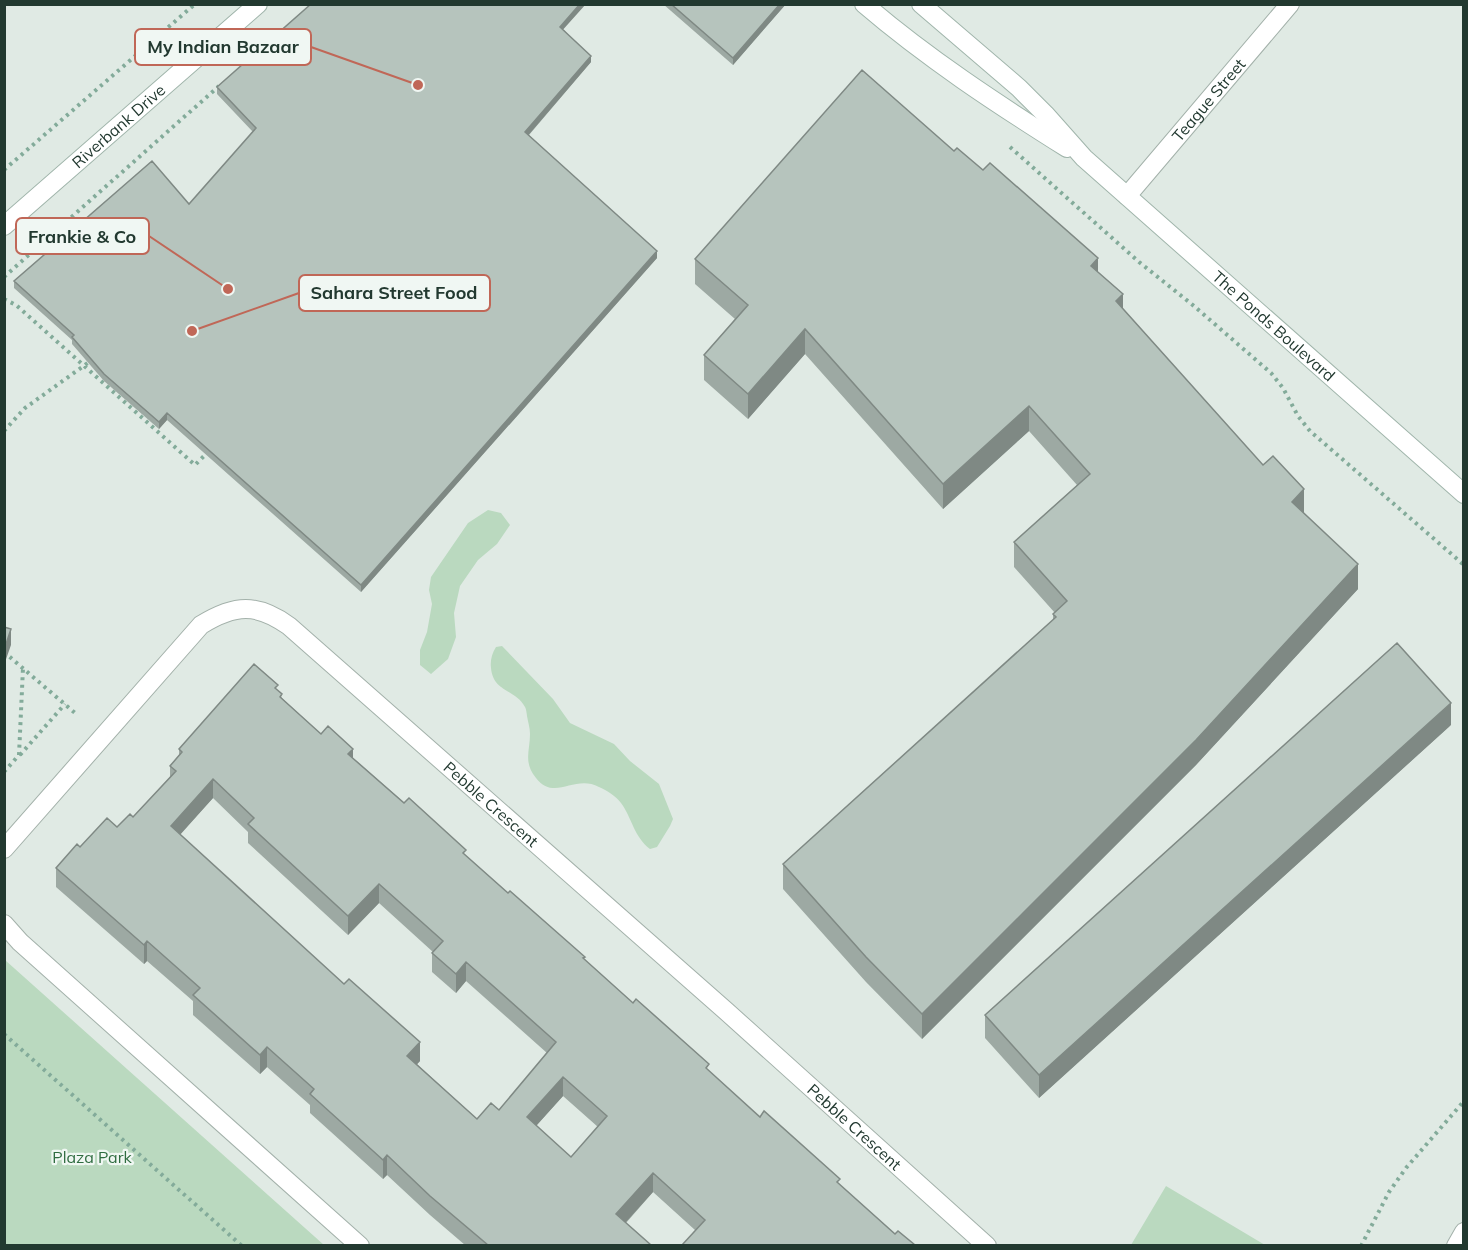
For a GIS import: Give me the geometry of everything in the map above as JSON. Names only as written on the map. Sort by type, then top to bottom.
[{"type":"street","name":"Riverbank Drive","points":[[4,226],[258,4]]},
{"type":"street","name":"The Ponds Boulevard","points":[[864,4],[898,34],[927,55],[1019,118],[1084,158]]},
{"type":"street","name":"The Ponds Boulevard","points":[[921,4],[1019,88],[1084,158],[1464,494]]},
{"type":"street","name":"Teague Street","points":[[1127,196],[1290,4]]},
{"type":"street","name":"Pebble Crescent","points":[[4,849],[201,624],[227,611],[244,608],[260,610],[275,616],[726,1011],[987,1245]]},
{"type":"street","points":[[4,924],[20,942],[360,1245]]},
{"type":"street","points":[[1456,1245],[1464,1232]]},
{"type":"path","points":[[4,170],[195,4]]},
{"type":"path","points":[[4,277],[225,80]]},
{"type":"path","points":[[1008,146],[1139,262],[1271,373],[1310,431],[1464,565]]},
{"type":"path","points":[[4,299],[16,305],[195,465],[212,449]]},
{"type":"path","points":[[1205,316],[1213,308]]},
{"type":"path","points":[[4,431],[25,408],[84,368],[97,355]]},
{"type":"path","points":[[4,652],[75,713]]},
{"type":"path","points":[[19,755],[23,668]]},
{"type":"path","points":[[4,772],[65,704]]},
{"type":"path","points":[[4,1034],[242,1245]]},
{"type":"path","points":[[1361,1245],[1389,1192],[1406,1168],[1464,1101]]},
{"type":"green space","points":[[488,510],[501,513],[510,525],[497,544],[478,560],[460,586],[454,613],[456,637],[448,659],[431,674],[420,665],[420,650],[427,632],[432,604],[429,590],[431,577],[468,523]]},
{"type":"green space","points":[[502,646],[553,699],[570,723],[614,744],[630,761],[659,784],[673,819],[657,847],[650,849],[645,844],[621,803],[605,790],[581,783],[550,788],[536,778],[528,762],[530,732],[525,708],[521,701],[496,682],[493,676],[492,654],[496,647]]},
{"type":"green space","name":"Plaza Park","points":[[5,960],[324,1245],[5,1245]]},
{"type":"green space","points":[[1166,1186],[1265,1245],[1131,1245]]},
{"type":"building","points":[[311,4],[580,4],[560,27],[591,56],[525,132],[657,251],[361,585],[167,413],[159,422],[104,374],[72,337],[74,335],[14,281],[152,161],[189,204],[256,128],[217,87]]},
{"type":"building","points":[[671,4],[780,4],[733,58]]},
{"type":"building","points":[[862,70],[954,151],[957,148],[983,170],[990,163],[1098,258],[1091,266],[1123,294],[1116,301],[1263,465],[1273,456],[1304,489],[1292,502],[1358,564],[1196,740],[922,1014],[866,957],[783,864],[1056,617],[1053,614],[1067,601],[1014,542],[1090,474],[1029,406],[943,484],[805,329],[748,394],[704,355],[748,305],[695,259]]},
{"type":"building","points":[[4,627],[11,629],[4,650]]},
{"type":"building","points":[[1397,643],[1451,703],[1039,1075],[985,1015]]},
{"type":"building","points":[[254,664],[278,685],[275,688],[282,694],[280,697],[321,734],[328,726],[353,749],[348,754],[404,803],[409,798],[466,850],[463,853],[508,893],[510,891],[633,1003],[636,999],[709,1064],[706,1068],[760,1117],[764,1111],[840,1179],[837,1182],[895,1234],[898,1231],[915,1245],[682,1245],[705,1220],[653,1173],[616,1214],[651,1245],[488,1245],[430,1196],[387,1155],[383,1160],[310,1094],[314,1089],[267,1047],[260,1055],[193,995],[200,988],[147,941],[144,945],[56,868],[77,844],[80,847],[107,818],[117,827],[130,814],[133,817],[176,771],[170,766],[182,752],[179,749]],"holes":[[[213,779],[254,818],[248,824],[348,916],[379,884],[443,941],[432,953],[456,974],[466,962],[556,1042],[499,1110],[491,1103],[477,1119],[407,1056],[420,1042],[349,979],[344,984],[171,826]],[[563,1077],[607,1116],[571,1157],[527,1117]]]},
{"type":"place","name":"My Indian Bazaar","points":[[418,85]]},
{"type":"place","name":"Frankie & Co","points":[[228,289]]},
{"type":"place","name":"Sahara Street Food","points":[[192,331]]}]
